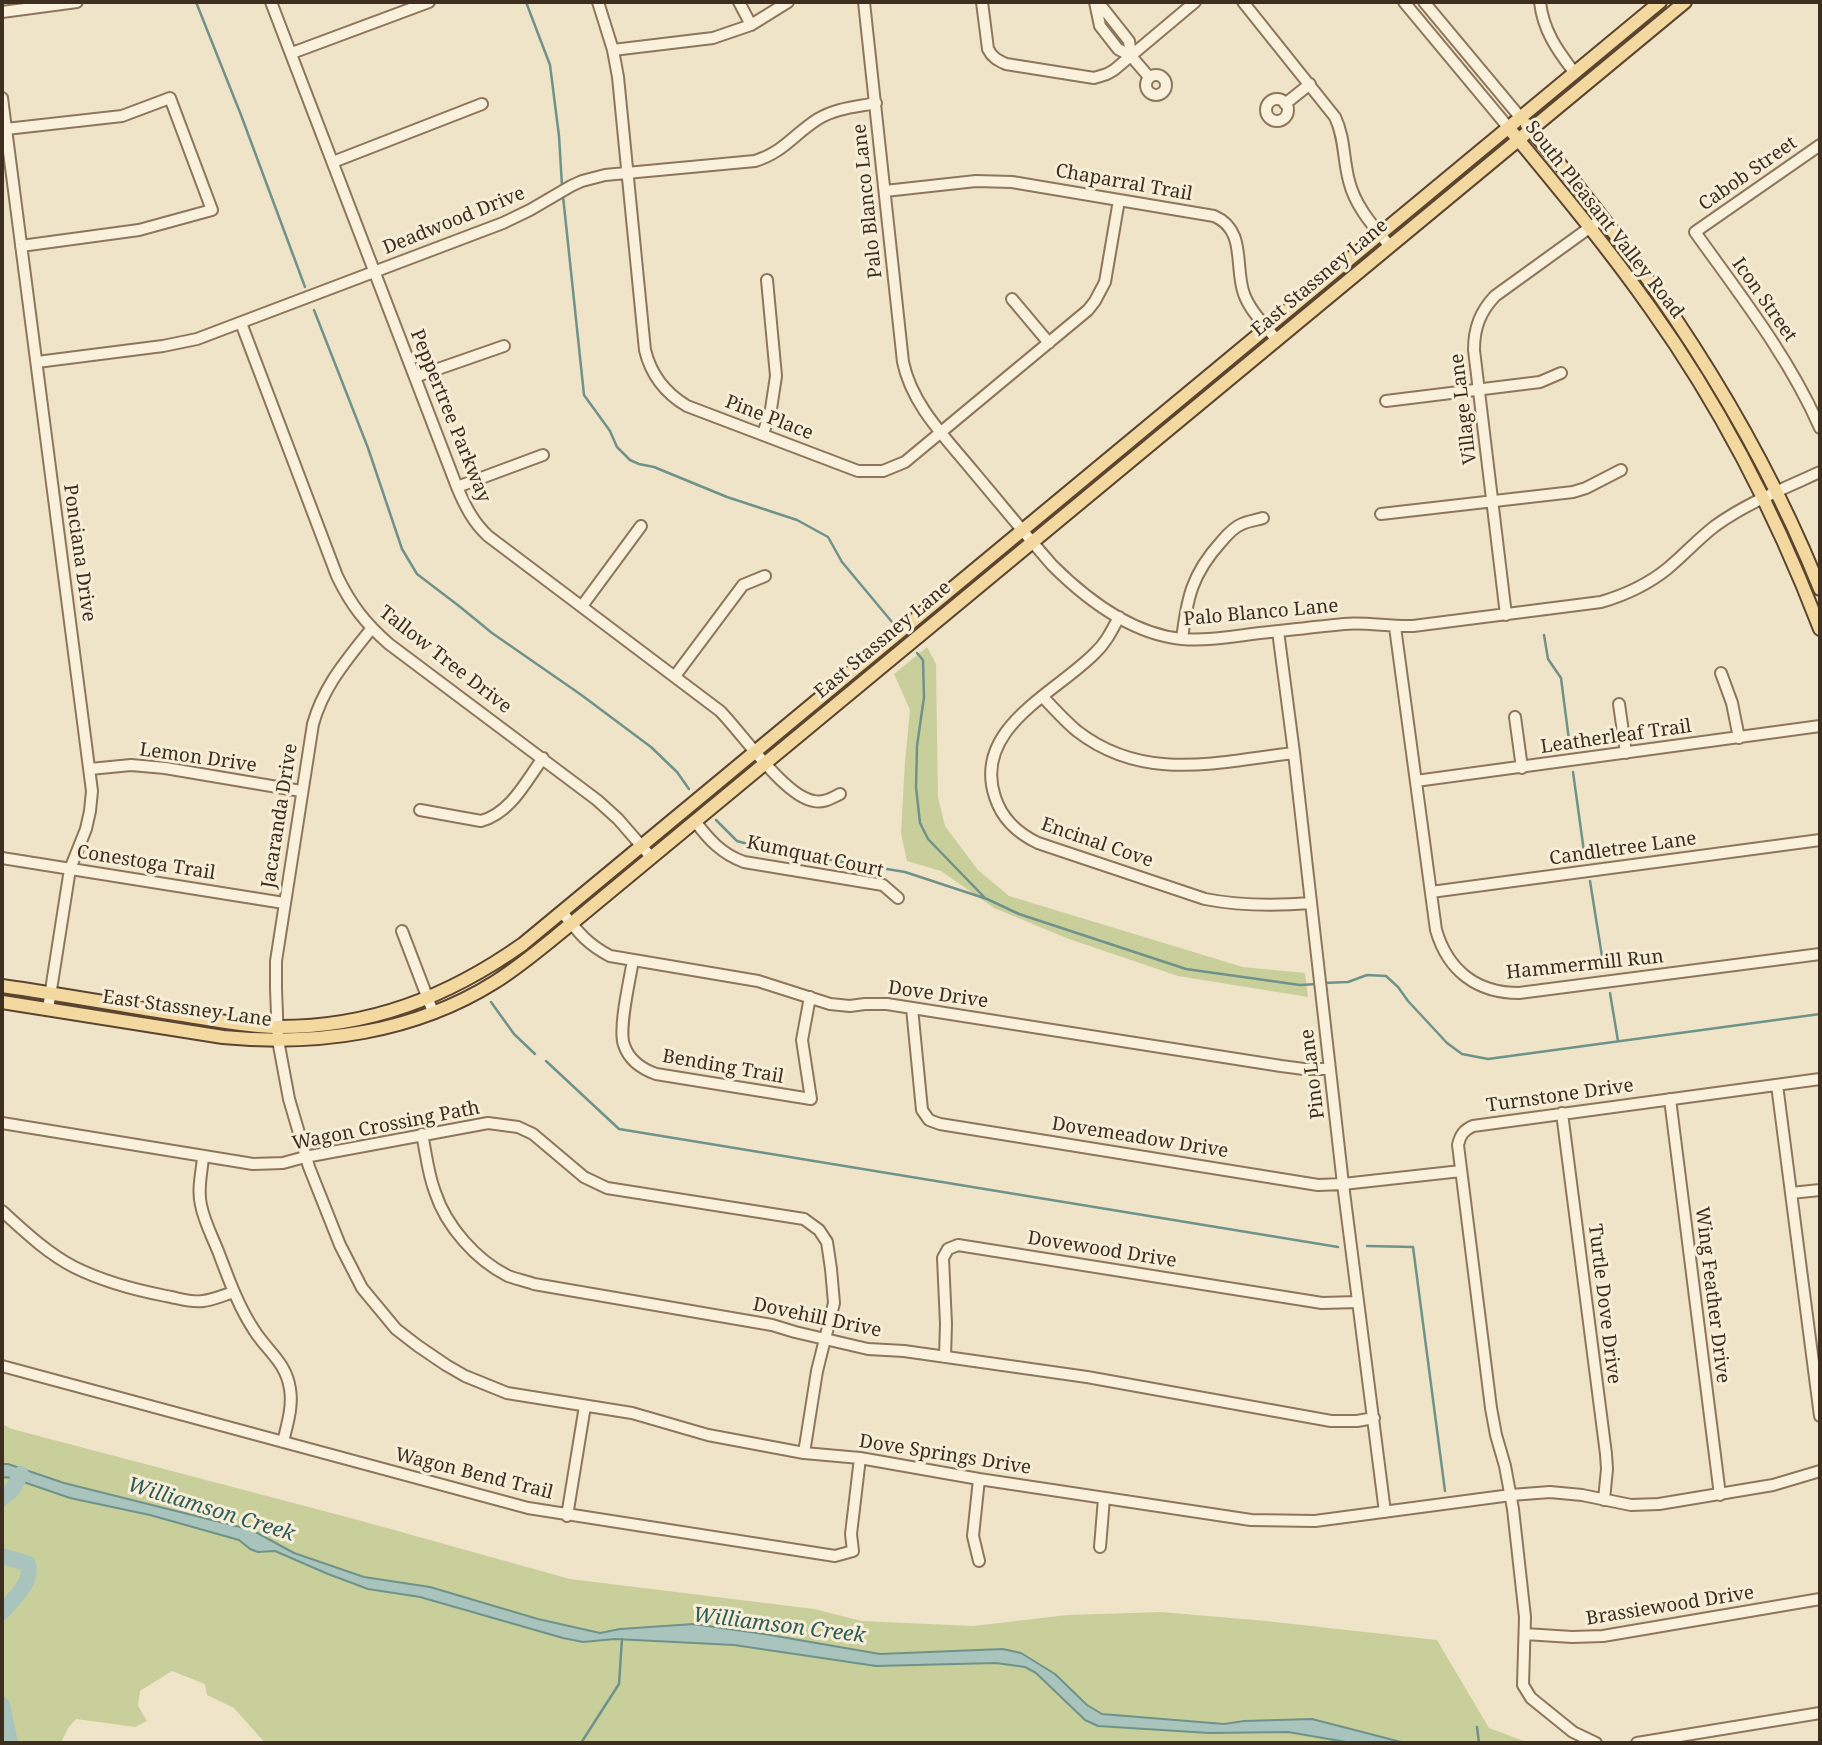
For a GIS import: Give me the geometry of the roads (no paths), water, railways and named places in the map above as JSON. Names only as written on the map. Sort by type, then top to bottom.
[{"type":"main road","name":"East Stassney Lane","points":[[2,986],[224,1022],[277,1027],[352,1020],[395,1009],[461,983],[498,962],[562,912],[1660,2]]},
{"type":"main road","name":"East Stassney Lane","points":[[2,1002],[223,1037],[303,1040],[350,1035],[397,1025],[470,996],[494,983],[571,924],[714,806],[1680,3]]},
{"type":"main road","name":"South Pleasant Valley Road","points":[[1520,117],[1603,218],[1699,353],[1777,492],[1820,589]]},
{"type":"main road","name":"South Pleasant Valley Road","points":[[1508,127],[1591,228],[1651,309],[1686,362],[1729,434],[1763,499],[1820,629]]},
{"type":"street","points":[[2,12],[77,2]]},
{"type":"street","name":"Peppertree Parkway","points":[[271,2],[469,514],[488,536],[720,711],[787,787],[806,799],[818,802],[840,794]]},
{"type":"street","points":[[292,53],[429,2]]},
{"type":"street","name":"Pine Place","points":[[598,2],[613,50],[618,77],[645,350],[654,376],[672,396],[687,406],[858,471],[888,469],[905,462],[1079,318],[1101,292],[1105,282],[1119,200]]},
{"type":"street","points":[[739,2],[751,25]]},
{"type":"street","points":[[613,50],[699,41],[727,34],[751,25],[788,2]]},
{"type":"street","name":"Palo Blanco Lane","points":[[864,2],[906,374],[915,396],[941,432],[1022,530],[1070,583],[1119,617],[1149,632],[1182,639],[1217,638],[1358,623],[1395,627],[1601,602],[1622,596],[1645,584],[1667,569],[1714,527],[1741,510],[1820,472]]},
{"type":"street","points":[[982,2],[988,49],[994,58],[1006,64],[1094,78],[1107,74],[1131,56],[1195,2]]},
{"type":"street","points":[[1096,2],[1129,41],[1131,56],[1149,77]]},
{"type":"street","points":[[1243,2],[1331,110],[1343,140],[1352,192],[1389,245]]},
{"type":"street","name":"South Pleasant Valley Road","points":[[1404,2],[1508,127]]},
{"type":"street","name":"South Pleasant Valley Road","points":[[1424,2],[1520,117]]},
{"type":"street","points":[[1540,2],[1550,38],[1574,72]]},
{"type":"street","points":[[1285,104],[1310,84]]},
{"type":"street","name":"Ponciana Drive","points":[[2,98],[92,791],[89,820],[70,869],[48,1009]]},
{"type":"street","points":[[6,129],[122,116],[170,98],[212,210],[139,230],[21,246]]},
{"type":"street","name":"Deadwood Drive","points":[[37,362],[197,339],[503,223],[593,178],[765,158],[784,147],[821,117],[847,108],[876,103]]},
{"type":"street","points":[[333,162],[482,104]]},
{"type":"street","name":"Cabob Street","points":[[1695,232],[1820,145]]},
{"type":"street","name":"Chaparral Trail","points":[[885,191],[994,180],[1012,181],[1209,215],[1224,221],[1236,238],[1244,293],[1276,339]]},
{"type":"street","name":"Village Lane","points":[[1506,615],[1474,340],[1477,324],[1484,309],[1502,291],[1603,218]]},
{"type":"street","name":"Icon Street","points":[[1695,232],[1777,347],[1820,428]]},
{"type":"street","points":[[763,434],[771,409],[776,376],[767,280]]},
{"type":"street","points":[[1012,299],[1049,343]]},
{"type":"street","name":"Tallow Tree Drive","points":[[241,323],[337,576],[351,602],[371,629],[608,808],[651,857]]},
{"type":"street","points":[[415,377],[504,346]]},
{"type":"street","points":[[1387,401],[1540,382],[1561,373]]},
{"type":"street","points":[[457,487],[543,455]]},
{"type":"street","points":[[1381,514],[1580,490],[1621,470]]},
{"type":"street","points":[[1182,639],[1186,606],[1192,586],[1206,561],[1241,524],[1263,518]]},
{"type":"street","points":[[582,606],[641,526]]},
{"type":"street","points":[[675,676],[743,585],[765,576]]},
{"type":"street","name":"Encinal Cove","points":[[1119,617],[1100,649],[1004,733],[991,767],[992,786],[998,807],[1007,821],[1021,834],[1038,843],[1205,899],[1259,906],[1311,903]]},
{"type":"street","name":"Hammermill Run","points":[[1395,627],[1436,930],[1439,941],[1458,970],[1474,982],[1500,992],[1519,993],[1820,954]]},
{"type":"street","name":"Jacaranda Drive","points":[[278,1040],[276,961],[313,723],[317,708],[331,681],[371,629]]},
{"type":"street","name":"Pino Lane","points":[[1278,631],[1329,1069],[1385,1512]]},
{"type":"street","points":[[1721,673],[1739,738]]},
{"type":"street","points":[[1043,697],[1076,730],[1094,743],[1115,754],[1151,764],[1194,765],[1294,753]]},
{"type":"street","points":[[1619,704],[1626,753]]},
{"type":"street","points":[[1515,717],[1522,768]]},
{"type":"street","name":"Leatherleaf Trail","points":[[1416,781],[1820,726]]},
{"type":"street","points":[[420,810],[481,821],[490,818],[506,809],[543,758]]},
{"type":"street","name":"Lemon Drive","points":[[90,769],[131,765],[157,767],[301,791]]},
{"type":"street","name":"Kumquat Court","points":[[698,818],[715,846],[733,858],[883,885],[898,898]]},
{"type":"street","name":"Candletree Lane","points":[[1430,892],[1820,840]]},
{"type":"street","name":"Conestoga Trail","points":[[2,858],[284,903]]},
{"type":"street","name":"Dove Drive","points":[[562,912],[593,947],[610,956],[758,981],[830,1004],[887,1004],[1281,1066],[1329,1069]]},
{"type":"street","points":[[402,931],[433,1012]]},
{"type":"street","name":"Bending Trail","points":[[633,960],[623,1044],[632,1058],[644,1069],[656,1074],[811,1099],[802,1040],[810,998]]},
{"type":"street","name":"Dovemeadow Drive","points":[[912,1008],[922,1110],[929,1120],[1318,1185],[1461,1171]]},
{"type":"street","name":"Dove Springs Drive","points":[[278,1040],[289,1099],[306,1157],[340,1245],[362,1288],[396,1329],[446,1365],[507,1393],[632,1413],[708,1434],[804,1452],[860,1458],[1104,1499],[1251,1520],[1315,1521],[1511,1495],[1558,1493],[1645,1505],[1773,1485],[1820,1471]]},
{"type":"street","name":"Turnstone Drive","points":[[1596,1743],[1573,1732],[1527,1694],[1523,1680],[1524,1602],[1511,1495],[1491,1408],[1458,1145],[1463,1132],[1480,1124],[1820,1079]]},
{"type":"street","points":[[1777,1085],[1820,1416]]},
{"type":"street","name":"Wing Feather Drive","points":[[1670,1099],[1720,1495]]},
{"type":"street","name":"Turtle Dove Drive","points":[[1562,1113],[1606,1454],[1604,1500]]},
{"type":"street","name":"Wagon Crossing Path","points":[[2,1123],[267,1165],[488,1123],[518,1126],[533,1134],[584,1177],[607,1188],[804,1219],[819,1230],[827,1242],[834,1303],[817,1371],[804,1452]]},
{"type":"street","name":"Dovehill Drive","points":[[422,1134],[435,1193],[460,1236],[493,1267],[534,1284],[772,1325],[868,1349],[904,1351],[1087,1377],[1331,1421],[1374,1418]]},
{"type":"street","points":[[203,1156],[199,1185],[201,1204],[234,1292],[254,1330],[279,1360],[288,1379],[291,1404],[283,1442]]},
{"type":"street","points":[[1791,1194],[1820,1190]]},
{"type":"street","points":[[2,1211],[25,1233],[51,1252],[72,1266],[103,1279],[153,1294],[195,1302],[234,1292]]},
{"type":"street","name":"Dovewood Drive","points":[[945,1357],[943,1258],[948,1249],[958,1245],[1315,1302],[1358,1302]]},
{"type":"street","name":"Wagon Bend Trail","points":[[2,1366],[528,1508],[835,1556],[853,1551],[851,1534],[860,1458]]},
{"type":"street","points":[[567,1516],[585,1405]]},
{"type":"street","points":[[979,1479],[973,1536],[979,1561]]},
{"type":"street","points":[[1100,1547],[1104,1499]]},
{"type":"street","name":"Brassiewood Drive","points":[[1525,1634],[1603,1636],[1820,1599]]},
{"type":"street","points":[[1637,1743],[1670,1741],[1820,1713]]},
{"type":"water","points":[[2,1464],[64,1483],[252,1530],[294,1553],[364,1577],[430,1587],[538,1619],[600,1633],[694,1624],[880,1654],[1003,1649],[1021,1653],[1055,1674],[1087,1705],[1102,1714],[1224,1724],[1312,1719],[1405,1743],[1352,1743],[1288,1732],[1209,1733],[1098,1726],[1085,1720],[1036,1673],[1025,1667],[996,1663],[876,1666],[734,1645],[615,1639],[583,1642],[420,1597],[368,1589],[275,1551],[258,1552],[250,1549],[239,1540],[150,1515],[70,1498],[2,1477]]},
{"type":"waterway","points":[[196,2],[305,287]]},
{"type":"waterway","points":[[526,2],[550,65],[562,186]]},
{"type":"waterway","points":[[563,196],[584,395],[610,431],[617,447],[630,460],[639,464],[654,467],[727,497],[797,520],[828,537],[842,562],[892,622]]},
{"type":"waterway","points":[[314,310],[368,448],[402,549],[417,574],[492,633],[651,747],[677,772],[689,789]]},
{"type":"waterway","points":[[1544,635],[1548,659],[1561,678],[1570,748]]},
{"type":"waterway","points":[[917,653],[923,660],[924,697],[917,746],[916,787],[920,823],[928,839],[985,898]]},
{"type":"waterway","points":[[1573,772],[1585,859]]},
{"type":"waterway","points":[[716,820],[737,841],[765,849],[905,872],[987,899],[1019,914],[1186,969],[1300,985],[1317,984]]},
{"type":"waterway","points":[[1590,881],[1604,969]]},
{"type":"waterway","points":[[1323,983],[1348,982],[1367,975],[1386,976],[1447,1043],[1462,1054],[1488,1059],[1820,1014]]},
{"type":"waterway","points":[[1610,993],[1618,1041]]},
{"type":"waterway","points":[[491,1002],[514,1034],[535,1054]]},
{"type":"waterway","points":[[546,1061],[619,1129],[1338,1247]]},
{"type":"waterway","points":[[1367,1246],[1413,1247],[1445,1491]]},
{"type":"waterway","points":[[2,1498],[12,1490],[21,1474]]},
{"type":"waterway","points":[[2,1556],[28,1564],[29,1571],[25,1584],[2,1612]]},
{"type":"waterway","points":[[581,1743],[619,1684],[622,1639]]},
{"type":"waterway","points":[[2,1705],[10,1743]]},
{"type":"waterway","points":[[1477,1727],[1479,1743]]},
{"type":"water label","name":"Williamson Creek","points":[[211,1510]]},
{"type":"water label","name":"Williamson Creek","points":[[779,1626]]}]
